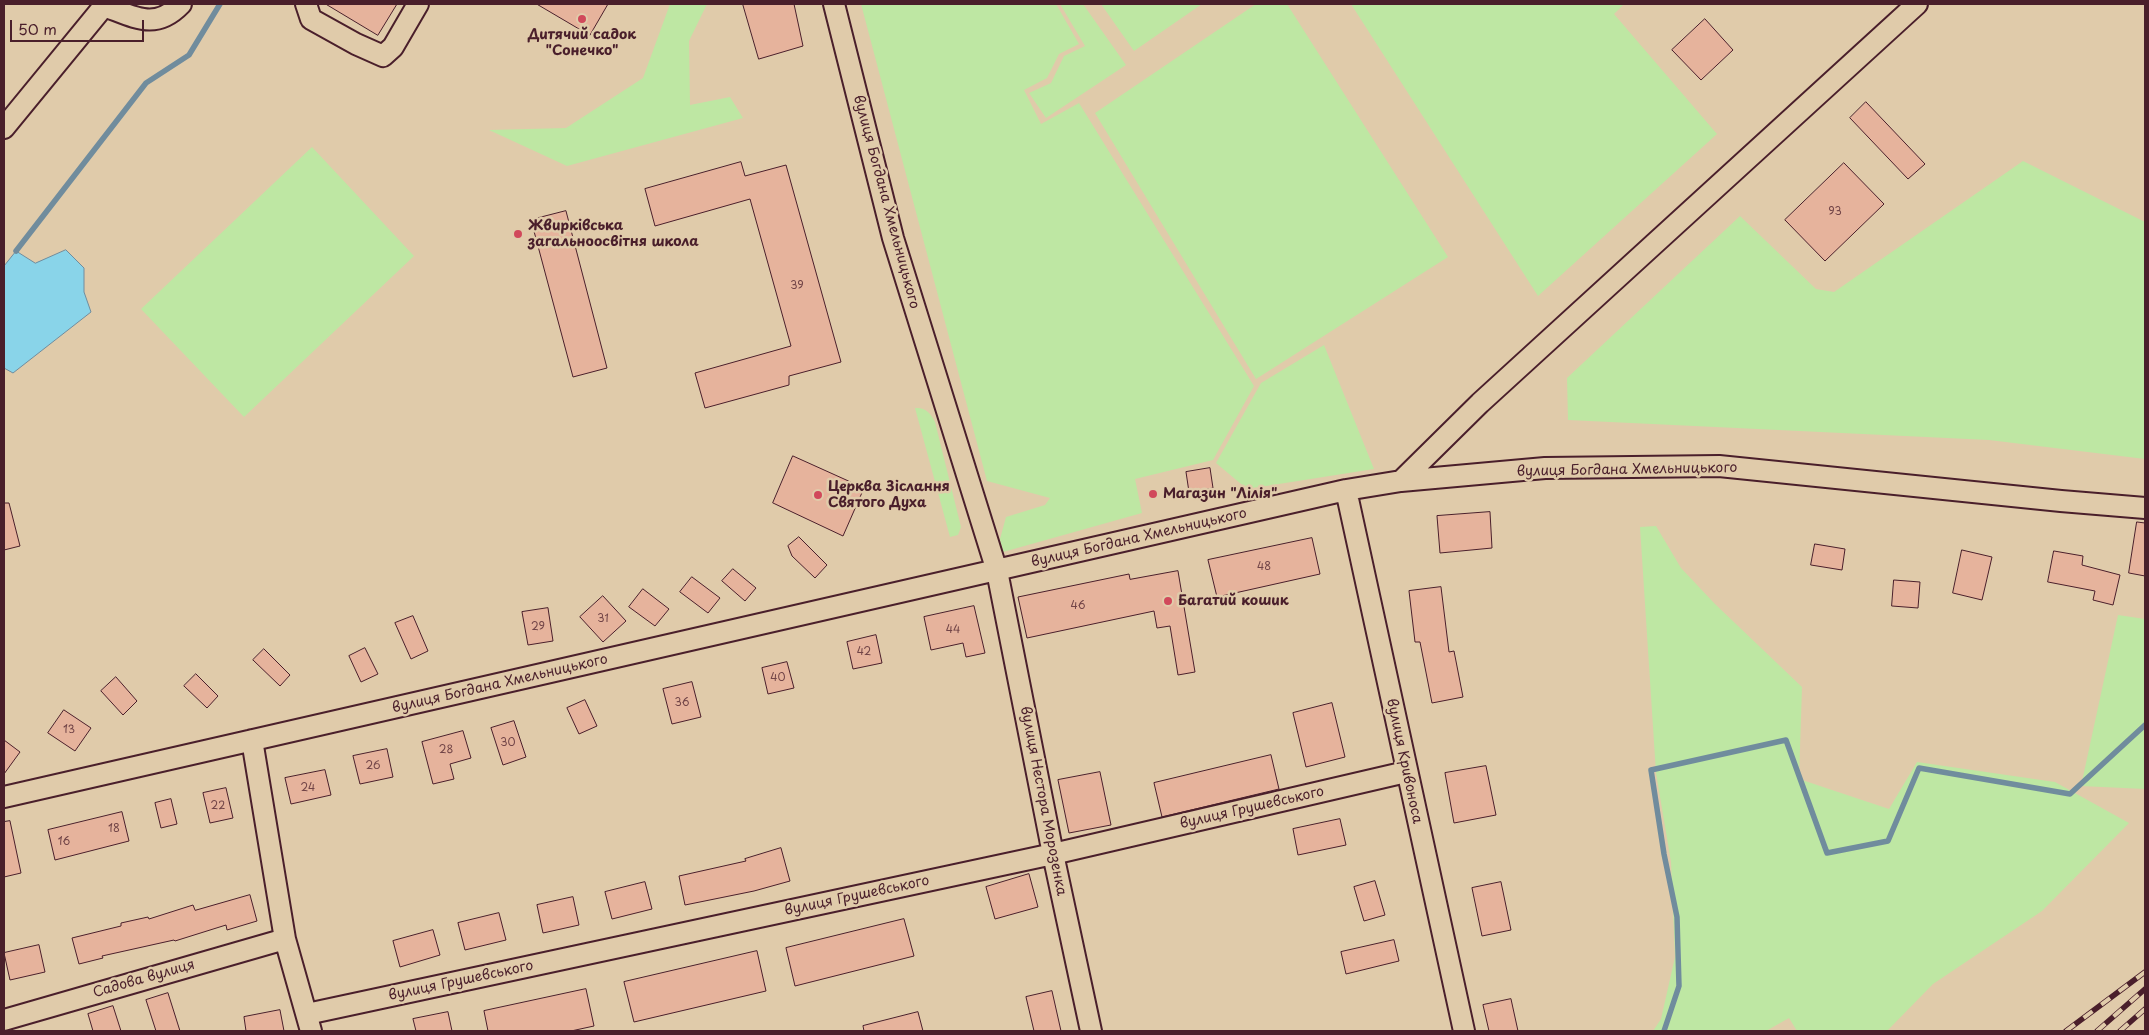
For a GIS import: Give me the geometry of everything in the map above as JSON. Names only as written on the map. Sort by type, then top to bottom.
[{"type":"street","points":[[4,128],[102,5],[142,19],[164,19],[181,4]]},
{"type":"street","points":[[306,4],[311,18],[356,44],[383,56],[393,47],[418,4]]},
{"type":"street","name":"вулиця Богдана Хмельницького","points":[[834,4],[893,238],[997,571]]},
{"type":"street","points":[[1401,481],[1480,403],[1917,4]]},
{"type":"street","name":"вулиця Богдана Хмельницького","points":[[4,797],[1346,490],[1401,481],[1545,468],[1719,466],[2145,508]]},
{"type":"street","name":"вулиця Кривоноса","points":[[1346,490],[1464,1031]]},
{"type":"street","name":"вулиця Нестора Морозенка","points":[[997,571],[1052,854],[1091,1031]]},
{"type":"street","points":[[252,740],[285,939],[309,1023]]},
{"type":"street","name":"вулиця Грушевського","points":[[309,1023],[1406,772]]},
{"type":"street","name":"Садова вулиця","points":[[4,1020],[285,939]]},
{"type":"green space","points":[[670,4],[707,4],[689,41],[690,105],[730,97],[743,118],[567,166],[489,130],[566,128],[643,78]]},
{"type":"green space","points":[[861,4],[1056,4],[1079,44],[1059,54],[1047,78],[1024,90],[1041,124],[1079,103],[1254,386],[1213,460],[1135,479],[1142,513],[1003,552],[1000,539],[1006,517],[1045,505],[1050,498],[987,481]]},
{"type":"green space","points":[[1060,4],[1083,4],[1126,65],[1046,118],[1029,93],[1051,83],[1064,56],[1085,46]]},
{"type":"green space","points":[[1101,4],[1202,4],[1134,51]]},
{"type":"green space","points":[[1256,4],[1287,4],[1448,257],[1256,379],[1095,113]]},
{"type":"green space","points":[[1351,4],[1624,4],[1614,14],[1717,134],[1538,296]]},
{"type":"green space","points":[[312,147],[414,256],[244,417],[141,309]]},
{"type":"green space","points":[[2023,161],[2145,222],[2145,459],[1989,440],[1568,420],[1567,378],[1740,216],[1816,289],[1834,292]]},
{"type":"green space","points":[[1324,345],[1374,469],[1247,489],[1216,463],[1261,383]]},
{"type":"green space","points":[[915,408],[922,408],[927,411],[935,422],[961,527],[958,535],[950,537]]},
{"type":"green space","points":[[1656,526],[1681,568],[1715,604],[1802,687],[1799,779],[1889,809],[1917,762],[2055,782],[2129,823],[2042,911],[1933,984],[1887,1031],[1797,1031],[1789,1018],[1766,1031],[1653,1031],[1661,1019],[1675,957],[1671,862],[1656,773],[1640,527]]},
{"type":"green space","points":[[2118,615],[2145,619],[2145,789],[2081,786]]},
{"type":"water","points":[[66,250],[84,268],[84,292],[91,312],[13,373],[4,368],[4,266],[16,251],[35,263]]},
{"type":"building","points":[[326,4],[397,4],[378,35]]},
{"type":"building","name":"Дитячий садок \"Сонечко\"","points":[[537,4],[608,4],[590,35]]},
{"type":"building","points":[[743,4],[794,4],[803,46],[759,59]]},
{"type":"building","points":[[1705,19],[1733,50],[1701,80],[1672,50]]},
{"type":"building","points":[[1866,102],[1925,164],[1908,179],[1850,118]]},
{"type":"building","points":[[741,162],[745,176],[786,165],[841,362],[789,376],[789,385],[705,408],[695,373],[791,346],[750,199],[655,226],[645,189]]},
{"type":"building","points":[[1844,163],[1884,204],[1825,261],[1785,220]]},
{"type":"building","points":[[566,211],[607,368],[573,377],[531,220]]},
{"type":"building","name":"Церква Зіслання Святого Духа","points":[[793,456],[864,488],[843,536],[773,503]]},
{"type":"building","points":[[1210,468],[1213,488],[1189,492],[1186,472]]},
{"type":"building","points":[[4,503],[9,503],[20,546],[4,550]]},
{"type":"building","points":[[1490,512],[1492,548],[1440,553],[1437,516]]},
{"type":"building","points":[[2137,522],[2145,523],[2145,576],[2129,573]]},
{"type":"building","points":[[799,537],[827,565],[815,578],[792,556],[788,546]]},
{"type":"building","points":[[1312,538],[1320,574],[1217,597],[1208,560]]},
{"type":"building","points":[[1815,544],[1845,549],[1842,570],[1811,565]]},
{"type":"building","points":[[1962,550],[1992,557],[1982,600],[1953,593]]},
{"type":"building","points":[[2054,551],[2083,556],[2082,565],[2120,575],[2113,605],[2093,600],[2095,591],[2048,582]]},
{"type":"building","points":[[733,569],[756,588],[745,601],[722,581]]},
{"type":"building","points":[[1178,571],[1195,672],[1178,675],[1170,626],[1157,628],[1154,611],[1027,638],[1018,597],[1129,574],[1130,579]]},
{"type":"building","points":[[692,577],[720,598],[708,613],[680,592]]},
{"type":"building","points":[[1894,580],[1920,582],[1918,608],[1892,606]]},
{"type":"building","points":[[1441,587],[1449,652],[1454,651],[1463,697],[1432,703],[1420,642],[1415,642],[1409,591]]},
{"type":"building","points":[[643,589],[669,609],[655,626],[629,607]]},
{"type":"building","points":[[603,596],[626,621],[603,642],[580,617]]},
{"type":"building","points":[[974,606],[985,653],[966,657],[963,643],[931,650],[924,617]]},
{"type":"building","points":[[548,608],[553,641],[528,645],[522,612]]},
{"type":"building","points":[[413,616],[428,651],[411,659],[395,623]]},
{"type":"building","points":[[876,635],[882,663],[853,669],[847,642]]},
{"type":"building","points":[[365,648],[378,674],[361,682],[349,656]]},
{"type":"building","points":[[264,649],[290,675],[280,686],[253,660]]},
{"type":"building","points":[[787,662],[794,688],[768,694],[762,668]]},
{"type":"building","points":[[196,674],[218,696],[207,708],[184,686]]},
{"type":"building","points":[[116,677],[137,701],[123,715],[101,691]]},
{"type":"building","points":[[692,682],[701,717],[672,724],[663,689]]},
{"type":"building","points":[[585,700],[597,726],[579,734],[567,708]]},
{"type":"building","points":[[1332,703],[1345,757],[1306,767],[1293,713]]},
{"type":"building","points":[[64,710],[91,728],[75,751],[48,733]]},
{"type":"building","points":[[514,721],[526,757],[503,765],[491,728]]},
{"type":"building","points":[[463,731],[471,758],[450,764],[454,779],[433,784],[422,742]]},
{"type":"building","points":[[4,740],[20,752],[4,774]]},
{"type":"building","points":[[387,749],[393,777],[360,784],[353,756]]},
{"type":"building","points":[[1271,755],[1279,789],[1162,817],[1154,783]]},
{"type":"building","points":[[1486,766],[1496,815],[1454,823],[1445,773]]},
{"type":"building","points":[[325,770],[331,795],[291,804],[285,778]]},
{"type":"building","points":[[1100,772],[1111,825],[1069,833],[1058,780]]},
{"type":"building","points":[[226,788],[233,818],[210,823],[203,793]]},
{"type":"building","points":[[171,799],[177,824],[161,828],[155,803]]},
{"type":"building","points":[[122,812],[129,841],[55,860],[48,830]]},
{"type":"building","points":[[1340,819],[1346,845],[1298,855],[1293,829]]},
{"type":"building","points":[[10,821],[21,873],[4,877],[4,822]]},
{"type":"building","points":[[781,848],[790,881],[754,891],[685,905],[679,876],[746,861],[745,859]]},
{"type":"building","points":[[1029,874],[1038,907],[995,919],[986,887]]},
{"type":"building","points":[[1375,881],[1385,915],[1364,921],[1354,887]]},
{"type":"building","points":[[645,882],[652,909],[612,919],[605,892]]},
{"type":"building","points":[[1501,882],[1511,930],[1482,936],[1472,888]]},
{"type":"building","points":[[250,895],[257,921],[227,930],[226,925],[175,941],[102,956],[103,958],[79,964],[72,938],[121,926],[121,923],[148,917],[149,919],[193,905],[195,910]]},
{"type":"building","points":[[573,897],[579,925],[543,933],[537,905]]},
{"type":"building","points":[[499,913],[506,940],[465,950],[458,923]]},
{"type":"building","points":[[904,919],[914,956],[795,986],[786,948]]},
{"type":"building","points":[[433,930],[440,955],[400,967],[393,941]]},
{"type":"building","points":[[1394,940],[1399,961],[1346,974],[1341,952]]},
{"type":"building","points":[[39,945],[45,972],[10,980],[4,953]]},
{"type":"building","points":[[757,951],[766,991],[634,1022],[624,982]]},
{"type":"building","points":[[586,989],[594,1026],[571,1031],[488,1031],[484,1011]]},
{"type":"building","points":[[1052,991],[1061,1031],[1034,1031],[1026,997]]},
{"type":"building","points":[[168,993],[180,1031],[156,1031],[146,1000]]},
{"type":"building","points":[[1511,999],[1518,1031],[1489,1031],[1483,1005]]},
{"type":"building","points":[[113,1006],[121,1031],[93,1031],[88,1014]]},
{"type":"building","points":[[280,1010],[284,1031],[246,1031],[244,1017]]},
{"type":"building","points":[[448,1012],[452,1031],[416,1031],[413,1019]]},
{"type":"building","points":[[918,1012],[923,1031],[864,1031],[863,1026]]},
{"type":"waterway","points":[[16,251],[146,83],[189,55],[220,4]]},
{"type":"waterway","points":[[1664,1031],[1679,986],[1677,917],[1664,854],[1651,770],[1786,740],[1827,853],[1888,841],[1919,768],[2070,794],[2145,725]]},
{"type":"railway","points":[[2066,1031],[2145,972]]},
{"type":"railway","points":[[2097,1031],[2145,989]]},
{"type":"railway","points":[[2120,1031],[2145,1009]]},
{"type":"place","name":"Дитячий садок \"Сонечко\"","points":[[582,19]]},
{"type":"place","name":"Жвирківська загальноосвітня школа","points":[[518,234]]},
{"type":"place","name":"Магазин \"Лілія\"","points":[[1153,494]]},
{"type":"place","name":"Церква Зіслання Святого Духа","points":[[818,495]]},
{"type":"place","name":"Багатий кошик","points":[[1168,601]]}]
